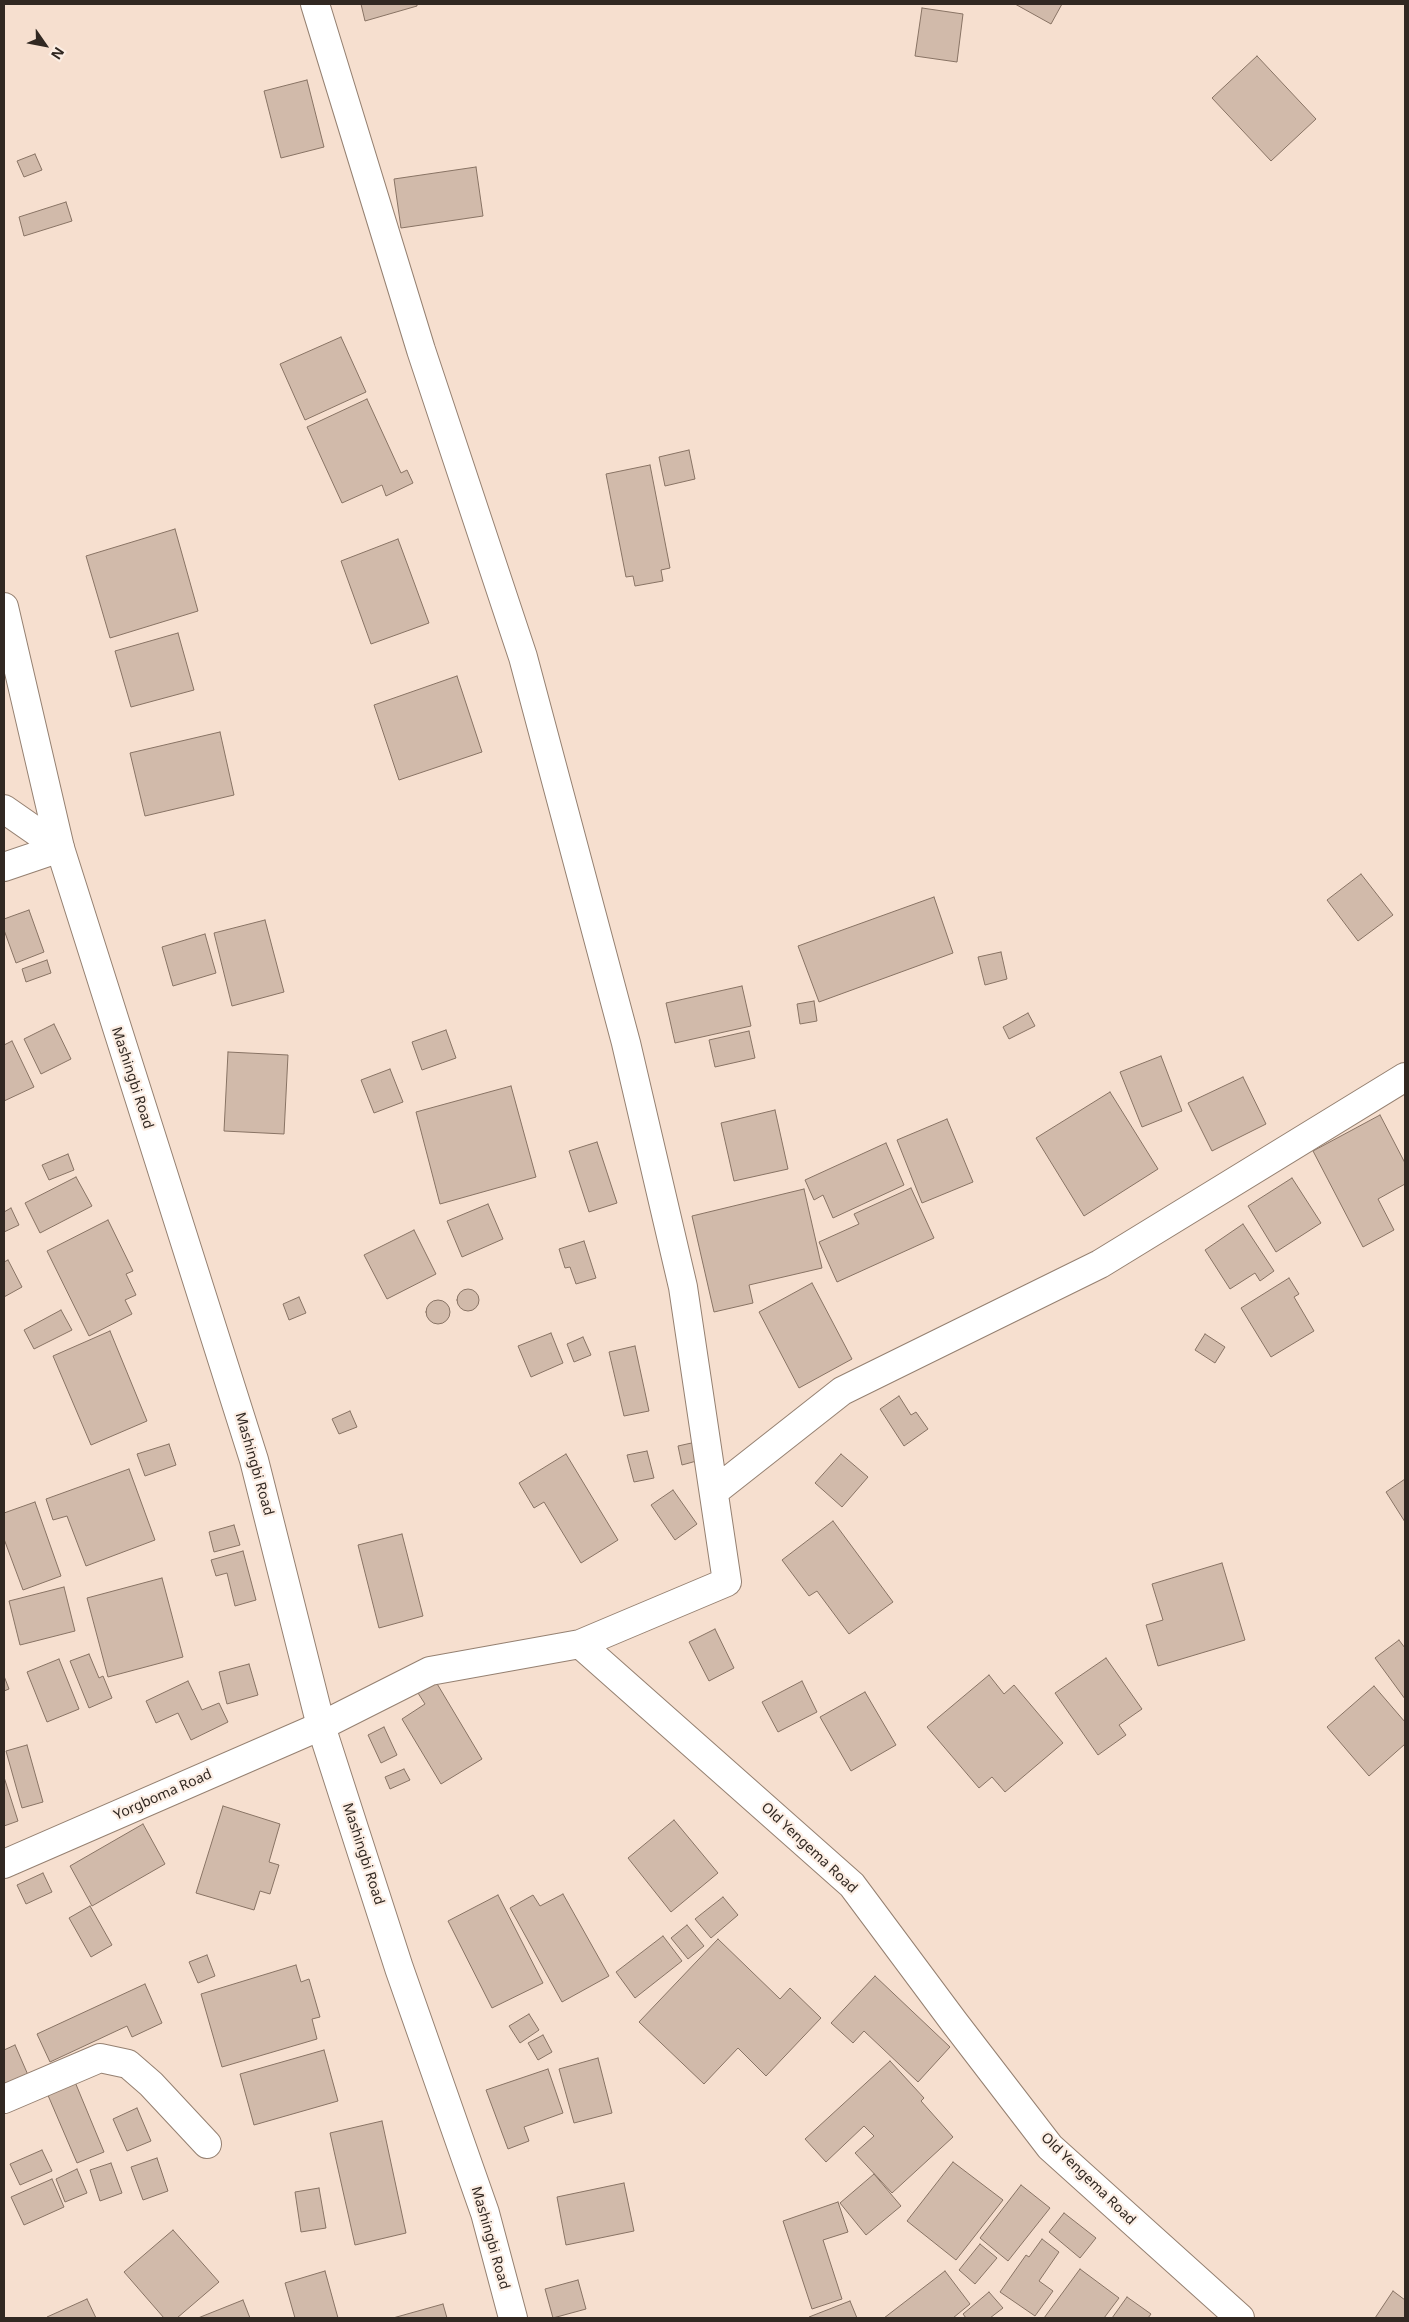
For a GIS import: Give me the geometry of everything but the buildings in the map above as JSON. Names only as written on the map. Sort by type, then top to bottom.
[{"type":"street","points":[[315,4],[421,350],[530,685],[626,1044],[681,1278],[715,1491],[727,1582],[580,1644],[430,1671],[321,1726]]},
{"type":"street","name":"Mashingbi Road","points":[[4,606],[60,848],[254,1460],[321,1726],[400,1968],[485,2213],[513,2318]]},
{"type":"street","points":[[4,809],[60,848]]},
{"type":"street","points":[[4,867],[60,848]]},
{"type":"street","points":[[715,1491],[842,1391],[1100,1264],[1405,1077]]},
{"type":"street","name":"Old Yengema Road","points":[[580,1644],[852,1885],[1050,2147],[1240,2318]]},
{"type":"street","name":"Yorgboma Road","points":[[4,1864],[321,1726]]},
{"type":"street","points":[[4,2099],[100,2058],[128,2064],[151,2084],[207,2144]]}]
